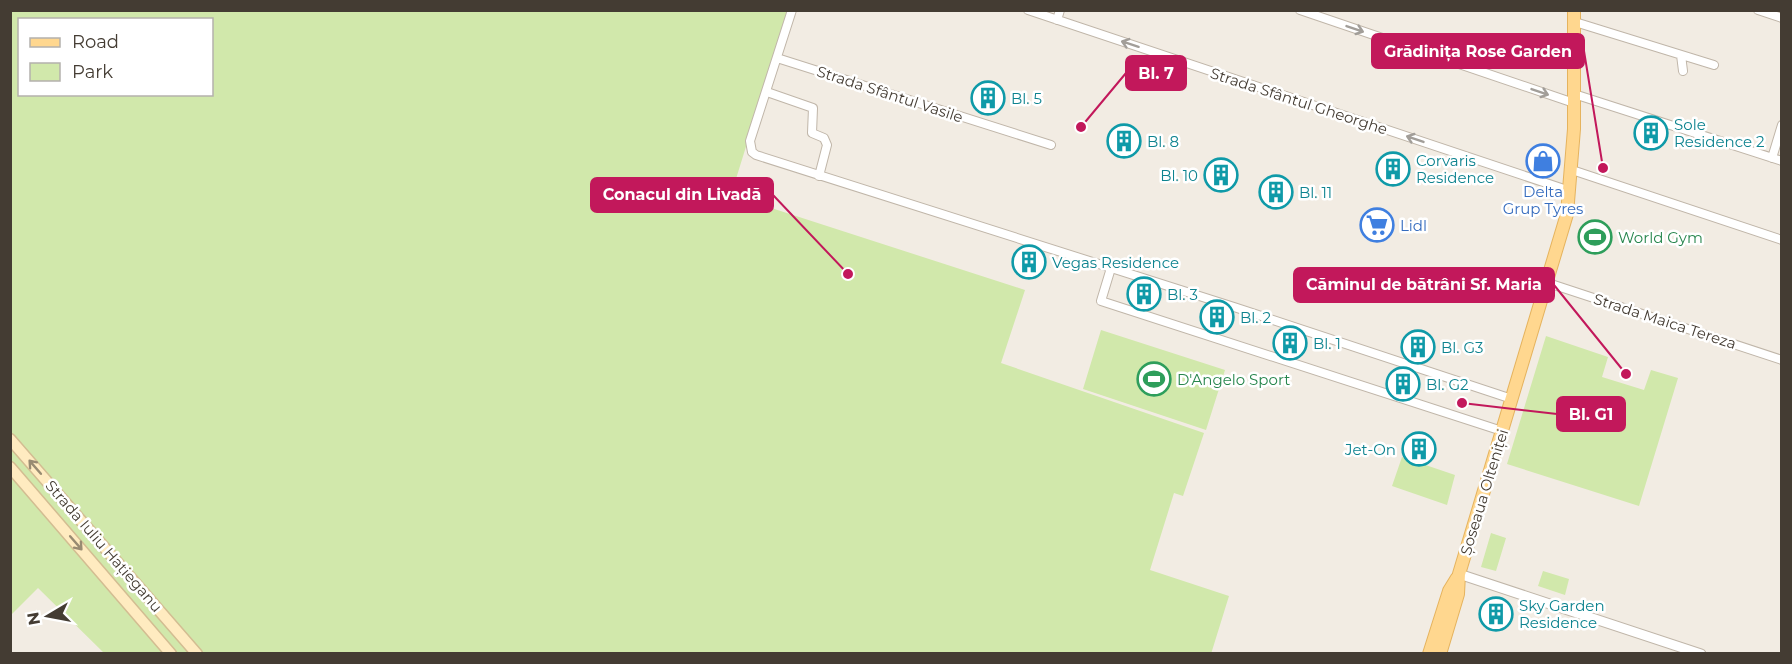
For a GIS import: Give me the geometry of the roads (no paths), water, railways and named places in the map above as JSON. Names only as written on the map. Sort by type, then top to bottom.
[{"type":"main road","name":"Șoseaua Olteniței","points":[[1429,654],[1449,591],[1459,574],[1565,223],[1572,170],[1574,16]]},
{"type":"main road","name":"Strada Iuliu Hațieganu","points":[[10,439],[197,654]]},
{"type":"main road","name":"Strada Iuliu Hațieganu","points":[[10,467],[171,654]]},
{"type":"main road","name":"Șoseaua Olteniței","points":[[1440,654],[1458,594],[1459,574]]},
{"type":"street","points":[[792,10],[750,141],[752,152],[762,158],[1111,268],[1512,399]]},
{"type":"street","name":"Strada Sfântul Gheorghe","points":[[1028,10],[1570,191]]},
{"type":"street","points":[[1057,20],[1060,10]]},
{"type":"street","points":[[1300,10],[1574,99],[1782,161]]},
{"type":"street","points":[[1758,10],[1782,18]]},
{"type":"street","name":"Șoseaua Olteniței","points":[[1574,16],[1714,65]]},
{"type":"street","points":[[1681,55],[1683,71]]},
{"type":"street","name":"Strada Sfântul Vasile","points":[[777,58],[1051,146]]},
{"type":"street","points":[[766,92],[813,108],[812,133],[824,138],[827,145],[819,176]]},
{"type":"street","points":[[1772,158],[1782,125]]},
{"type":"street","points":[[1572,170],[1782,240]]},
{"type":"street","points":[[1111,268],[1101,301],[1502,431]]},
{"type":"street","name":"Strada Maica Tereza","points":[[1548,283],[1782,360]]},
{"type":"street","points":[[1459,574],[1701,654]]},
{"type":"place","name":"Bl. 5","points":[[988,98]]},
{"type":"place","name":"Bl. 7","points":[[1081,127]]},
{"type":"place","name":"Sole Residence 2","points":[[1651,133]]},
{"type":"place","name":"Bl. 8","points":[[1124,141]]},
{"type":"place","name":"Delta Grup Tyres","points":[[1543,161]]},
{"type":"place","name":"Grădinița Rose Garden","points":[[1603,168]]},
{"type":"place","name":"Corvaris Residence","points":[[1393,169]]},
{"type":"place","name":"Bl. 10","points":[[1221,175]]},
{"type":"place","name":"Bl. 11","points":[[1276,192]]},
{"type":"place","name":"Lidl","points":[[1377,225]]},
{"type":"place","name":"World Gym","points":[[1595,237]]},
{"type":"place","name":"Vegas Residence","points":[[1029,262]]},
{"type":"place","name":"Conacul din Livadă","points":[[848,274]]},
{"type":"place","name":"Bl. 3","points":[[1144,294]]},
{"type":"place","name":"Bl. 2","points":[[1217,317]]},
{"type":"place","name":"Bl. 1","points":[[1290,343]]},
{"type":"place","name":"Bl. G3","points":[[1418,347]]},
{"type":"place","name":"Căminul de bătrâni Sf. Maria","points":[[1626,374]]},
{"type":"place","name":"D'Angelo Sport","points":[[1154,379]]},
{"type":"place","name":"Bl. G2","points":[[1403,384]]},
{"type":"place","name":"Bl. G1","points":[[1462,403]]},
{"type":"place","name":"Jet-On","points":[[1419,449]]},
{"type":"place","name":"Sky Garden Residence","points":[[1496,614]]}]
